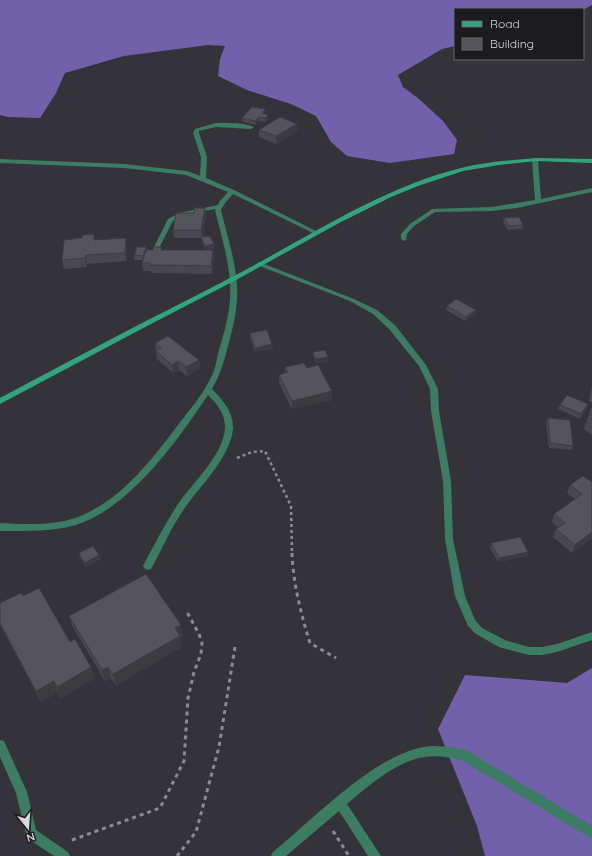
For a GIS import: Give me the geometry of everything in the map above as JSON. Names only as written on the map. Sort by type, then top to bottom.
[{"type":"street","points":[[203,179],[204,157],[196,133],[197,130],[207,127],[227,125],[251,127]]},
{"type":"street","points":[[0,401],[234,278],[315,232],[365,207],[421,182],[445,174],[481,166],[534,160],[568,159],[592,161]]},
{"type":"street","points":[[534,160],[538,202]]},
{"type":"street","points":[[0,161],[124,166],[173,171],[203,179],[232,191],[315,232]]},
{"type":"street","points":[[404,239],[404,234],[412,225],[434,210],[492,209],[538,202],[592,190]]},
{"type":"street","points":[[156,249],[170,220],[182,214],[218,207],[232,191]]},
{"type":"street","points":[[0,526],[34,527],[69,523],[86,517],[101,509],[122,494],[140,476],[175,436],[208,390],[217,373],[231,322],[234,295],[234,278],[218,207]]},
{"type":"street","points":[[259,264],[352,300],[375,312],[392,327],[422,365],[434,389],[435,411],[447,481],[449,539],[460,596],[471,623],[479,631],[498,642],[529,652],[557,648],[592,636]]},
{"type":"street","points":[[148,566],[180,509],[224,448],[230,428],[227,412],[208,390]]},
{"type":"street","points":[[0,745],[21,792],[31,834],[64,856]]},
{"type":"street","points":[[277,856],[287,852],[362,784],[392,765],[416,753],[443,751],[464,755],[470,758],[592,833]]},
{"type":"street","points":[[340,803],[375,856]]},
{"type":"path","points":[[207,471],[252,452],[265,451],[291,506],[293,570],[304,624],[310,643],[336,658]]},
{"type":"path","points":[[51,847],[114,826],[160,808],[184,761],[188,698],[194,672],[201,654],[202,643],[199,634],[187,612]]},
{"type":"path","points":[[177,856],[196,832],[219,746],[235,647]]},
{"type":"path","points":[[324,818],[349,856]]},
{"type":"shaded area","points":[[0,0],[592,0],[592,5],[584,9],[584,8],[454,8],[454,46],[442,49],[398,75],[403,87],[419,99],[443,121],[457,140],[454,154],[390,163],[347,156],[331,142],[316,116],[291,104],[247,90],[218,76],[220,59],[225,46],[208,45],[124,56],[65,73],[56,93],[40,118],[8,117],[0,115]]},
{"type":"shaded area","points":[[592,668],[592,856],[485,856],[477,826],[438,729],[465,675],[567,683]]},
{"type":"building","points":[[252,107],[265,109],[262,113],[268,115],[265,118],[259,117],[255,121],[242,118]]},
{"type":"building","points":[[280,117],[297,124],[276,136],[259,130]]},
{"type":"building","points":[[194,208],[205,208],[201,230],[173,230],[176,213],[194,213]]},
{"type":"building","points":[[519,217],[523,225],[509,226],[504,218]]},
{"type":"building","points":[[94,234],[94,240],[126,238],[125,253],[86,255],[85,258],[62,260],[64,240],[82,238],[82,235]]},
{"type":"building","points":[[210,236],[214,244],[205,246],[201,237]]},
{"type":"building","points":[[137,247],[146,247],[143,256],[134,255]]},
{"type":"building","points":[[153,247],[162,247],[161,250],[213,250],[211,266],[150,265],[151,263],[142,263],[146,250],[153,250]]},
{"type":"building","points":[[456,299],[476,310],[466,317],[447,306]]},
{"type":"building","points":[[267,330],[272,344],[255,348],[250,333]]},
{"type":"building","points":[[168,336],[199,360],[186,367],[178,361],[172,365],[156,351],[161,348],[155,343]]},
{"type":"building","points":[[325,350],[328,357],[316,359],[313,352]]},
{"type":"building","points":[[304,363],[307,368],[318,365],[332,391],[292,401],[279,375],[288,372],[285,367]]},
{"type":"building","points":[[567,395],[588,404],[581,414],[560,405]]},
{"type":"building","points":[[592,414],[592,420],[588,416]]},
{"type":"building","points":[[548,418],[570,420],[573,446],[550,443]]},
{"type":"building","points":[[583,476],[592,482],[592,532],[575,545],[556,529],[565,523],[554,514],[582,494],[570,485]]},
{"type":"building","points":[[520,537],[528,552],[499,558],[491,543]]},
{"type":"building","points":[[93,546],[99,555],[85,563],[79,553]]},
{"type":"building","points":[[146,574],[181,625],[175,628],[180,636],[113,674],[108,667],[102,670],[69,616]]},
{"type":"building","points":[[39,588],[70,642],[75,639],[91,667],[57,687],[54,681],[36,691],[0,623],[0,603],[21,593],[23,596]]}]
